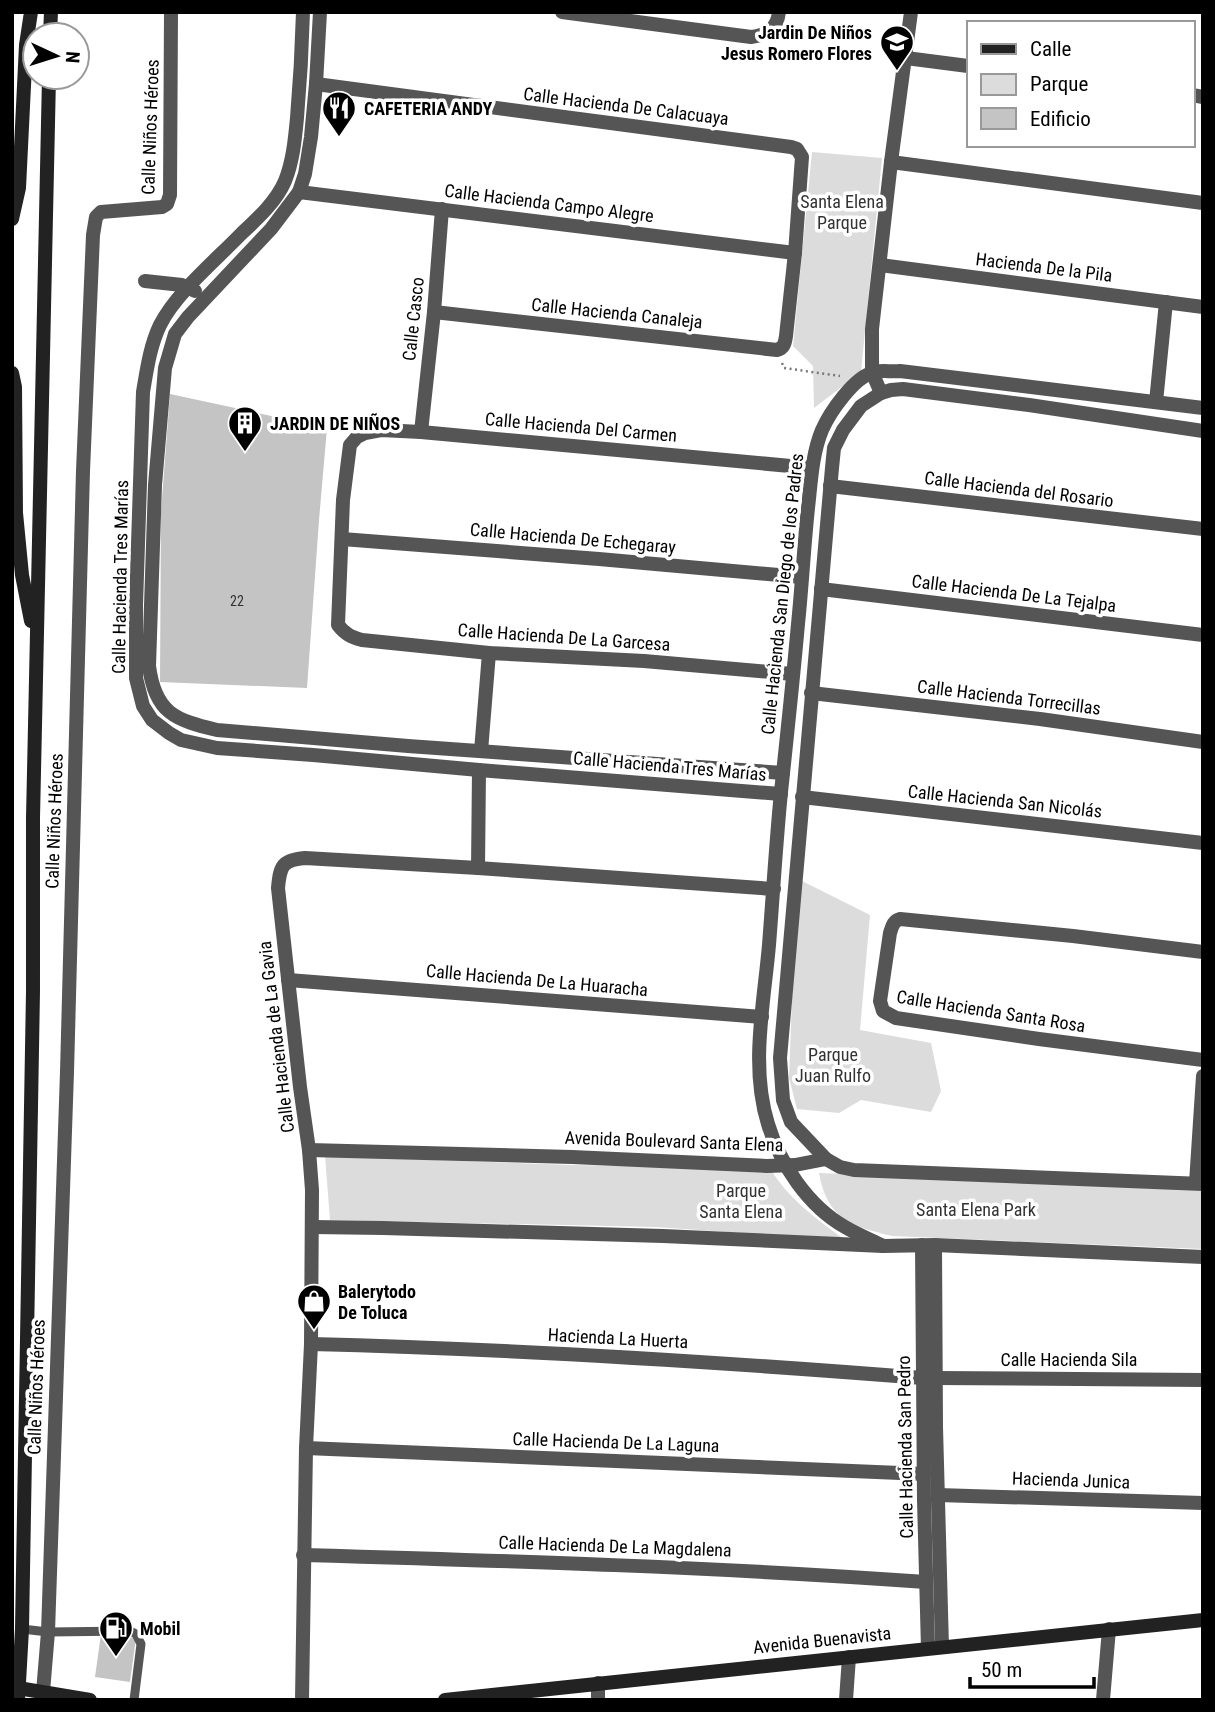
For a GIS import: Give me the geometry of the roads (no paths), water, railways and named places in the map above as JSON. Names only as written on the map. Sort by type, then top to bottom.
[{"type":"main road","points":[[12,219],[19,188],[26,45],[31,12]]},
{"type":"main road","points":[[49,91],[33,817],[33,1005],[22,1629],[16,1692],[43,1692],[90,1700]]},
{"type":"main road","points":[[12,373],[15,387],[16,513],[22,575],[36,646]]},
{"type":"main road","name":"Avenida Buenavista","points":[[445,1700],[1203,1620]]},
{"type":"street","name":"Calle Niños Héroes","points":[[43,1692],[48,1632],[67,1072],[83,471],[93,235],[96,217],[101,212],[162,207],[167,204],[170,195],[170,12]]},
{"type":"street","name":"Calle Hacienda Tres Marías","points":[[303,12],[295,135],[291,163],[284,183],[264,211],[169,310],[160,324],[149,357],[144,392],[135,653],[136,678],[143,706],[152,720],[181,740],[217,748],[781,794]]},
{"type":"street","name":"Calle Hacienda Tres Marías","points":[[320,12],[308,159],[299,192],[271,229],[206,296],[175,334],[165,368],[155,485],[149,666],[154,688],[165,709],[177,717],[217,730],[783,773]]},
{"type":"street","points":[[562,12],[751,37],[773,29],[779,12]]},
{"type":"street","points":[[911,12],[867,376],[881,393],[903,389],[1203,431]]},
{"type":"street","points":[[302,32],[318,33]]},
{"type":"street","points":[[906,58],[967,66]]},
{"type":"street","name":"Calle Hacienda De Calacuaya","points":[[316,84],[797,149],[802,157],[795,253]]},
{"type":"street","points":[[891,162],[1203,203]]},
{"type":"street","name":"Calle Hacienda Campo Alegre","points":[[299,192],[795,253]]},
{"type":"street","name":"Calle Casco","points":[[421,432],[442,209]]},
{"type":"street","name":"Calle Hacienda Canaleja","points":[[434,312],[777,350],[785,344],[795,253]]},
{"type":"street","name":"Hacienda De la Pila","points":[[880,265],[1203,307]]},
{"type":"street","points":[[145,281],[182,285],[206,296]]},
{"type":"street","points":[[1156,402],[1167,302]]},
{"type":"street","points":[[867,376],[900,372],[1203,408]]},
{"type":"street","name":"Calle Hacienda San Diego de los Padres","points":[[867,376],[842,398],[828,418],[812,468],[781,794],[760,1069],[763,1104],[772,1136],[800,1188],[829,1216],[883,1246]]},
{"type":"street","points":[[1071,412],[1072,391]]},
{"type":"street","name":"Calle Hacienda San Diego de los Padres","points":[[826,1159],[791,1122],[782,1100],[780,1058],[834,448],[843,430],[861,406],[881,393]]},
{"type":"street","name":"Calle Hacienda Del Carmen","points":[[342,539],[343,500],[351,445],[357,437],[381,430],[812,468]]},
{"type":"street","name":"Calle Hacienda del Rosario","points":[[830,486],[1203,529]]},
{"type":"street","name":"Calle Hacienda De Echegaray","points":[[342,539],[802,577]]},
{"type":"street","name":"Calle Hacienda De La Garcesa","points":[[342,539],[338,625],[351,637],[489,653],[793,674]]},
{"type":"street","name":"Calle Hacienda De La Tejalpa","points":[[821,589],[1203,635]]},
{"type":"street","points":[[799,623],[817,624]]},
{"type":"street","points":[[481,751],[489,653]]},
{"type":"street","name":"Calle Hacienda Torrecillas","points":[[811,693],[1040,719],[1203,742]]},
{"type":"street","points":[[152,720],[165,709]]},
{"type":"street","points":[[406,763],[408,746]]},
{"type":"street","points":[[579,758],[579,778]]},
{"type":"street","points":[[478,868],[479,770]]},
{"type":"street","name":"Calle Hacienda San Nicolás","points":[[802,797],[1203,842]]},
{"type":"street","name":"Calle Hacienda de La Gavia","points":[[302,1700],[303,1555],[313,1227],[310,1150],[300,1087],[278,888],[280,870],[289,860],[305,858],[774,890]]},
{"type":"street","name":"Calle Hacienda Santa Rosa","points":[[1203,952],[900,919],[892,925],[890,933],[880,1001],[883,1012],[896,1018],[1039,1040],[1203,1060]]},
{"type":"street","points":[[769,942],[790,942]]},
{"type":"street","name":"Calle Hacienda De La Huaracha","points":[[288,980],[762,1017]]},
{"type":"street","points":[[1199,1184],[1203,1076]]},
{"type":"street","name":"Avenida Boulevard Santa Elena","points":[[310,1150],[572,1157],[767,1166],[826,1159],[840,1167],[855,1170],[1199,1184]]},
{"type":"street","points":[[313,1227],[663,1236],[1203,1256]]},
{"type":"street","name":"Calle Hacienda San Pedro","points":[[929,1245],[930,1427],[938,1495],[935,1648]]},
{"type":"street","name":"Hacienda La Huerta","points":[[311,1344],[415,1346],[736,1363],[929,1378]]},
{"type":"street","name":"Calle Hacienda Sila","points":[[929,1378],[1203,1380]]},
{"type":"street","name":"Calle Hacienda San Pedro","points":[[930,1427],[924,1474],[926,1581],[935,1648]]},
{"type":"street","name":"Calle Hacienda De La Laguna","points":[[306,1448],[924,1474]]},
{"type":"street","name":"Hacienda Junica","points":[[938,1495],[1203,1503]]},
{"type":"street","name":"Calle Hacienda De La Magdalena","points":[[303,1555],[787,1572],[926,1581]]},
{"type":"street","points":[[1103,1700],[1109,1629]]},
{"type":"street","points":[[846,1700],[849,1657]]},
{"type":"street","points":[[598,1684],[598,1700]]},
{"type":"lane","points":[[22,1629],[48,1632],[130,1631],[136,1634],[141,1644],[134,1700]]},
{"type":"place","name":"Jardin De Niños Jesus Romero Flores","points":[[897,72]]},
{"type":"place","name":"CAFETERIA ANDY","points":[[339,138]]},
{"type":"place","name":"JARDIN DE NIÑOS","points":[[245,453]]},
{"type":"place","name":"Balerytodo De Toluca","points":[[314,1331]]},
{"type":"place","name":"Mobil","points":[[116,1658]]},
{"type":"park label","name":"Santa Elena Parque","points":[[842,211]]},
{"type":"park label","name":"Parque Juan Rulfo","points":[[833,1064]]},
{"type":"park label","name":"Parque Santa Elena","points":[[741,1200]]},
{"type":"park label","name":"Santa Elena Park","points":[[976,1209]]}]
